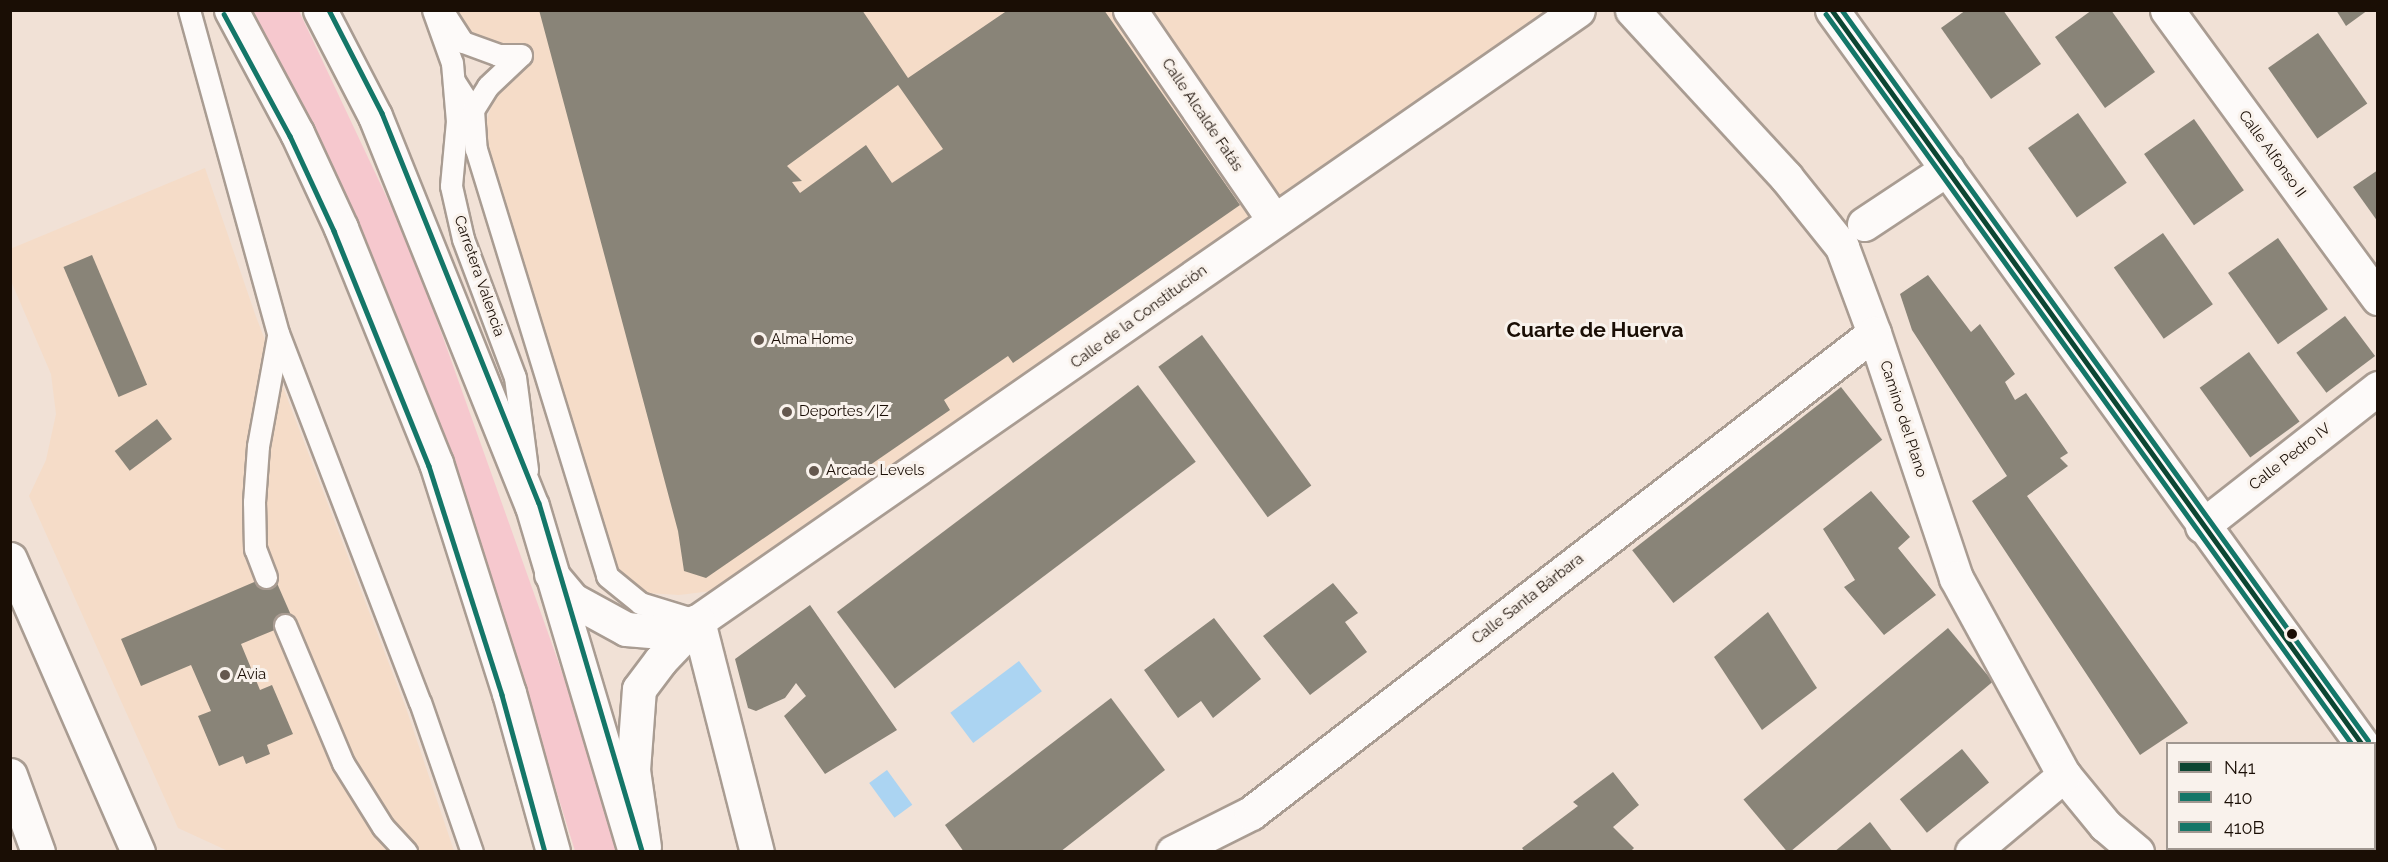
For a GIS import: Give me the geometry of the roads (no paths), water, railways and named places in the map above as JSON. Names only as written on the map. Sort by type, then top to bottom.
[{"type":"main road","points":[[231,10],[297,133],[341,228],[436,463],[506,682],[553,852]]},
{"type":"main road","points":[[320,10],[375,116],[532,506],[635,852]]},
{"type":"main road","name":"Calle Alcalde Fatás","points":[[1130,10],[1274,220]]},
{"type":"main road","name":"Calle de la Constitución","points":[[645,852],[633,770],[639,689],[660,661],[698,621],[1084,356],[1274,220],[1578,10]]},
{"type":"main road","name":"Camino del Plano","points":[[1632,10],[1786,177],[1842,247],[1874,333],[1956,578],[2064,775],[2105,825],[2137,852]]},
{"type":"main road","points":[[1832,10],[2202,526],[2361,742]]},
{"type":"main road","name":"Calle Alfonso II","points":[[2167,10],[2378,298]]},
{"type":"main road","points":[[1864,224],[1947,169]]},
{"type":"main road","name":"Calle Santa Bárbara","points":[[1173,852],[1251,813],[1874,333]]},
{"type":"main road","name":"Calle Pedro IV","points":[[2202,526],[2378,388]]},
{"type":"main road","points":[[10,559],[138,852]]},
{"type":"main road","name":"Calle de la Constitución","points":[[551,574],[573,600],[626,629],[659,632],[698,621]]},
{"type":"main road","points":[[698,621],[757,852]]},
{"type":"main road","points":[[10,775],[38,852]]},
{"type":"main road","points":[[1972,852],[2064,775]]},
{"type":"lane","points":[[189,10],[278,333],[420,702],[472,852]]},
{"type":"lane","name":"Carretera Valencia","points":[[433,10],[452,63],[454,81],[457,121],[451,186],[463,239],[515,377],[532,506]]},
{"type":"lane","points":[[442,10],[463,42],[498,55],[521,55],[488,86],[472,110]]},
{"type":"lane","points":[[454,81],[472,110],[476,149],[607,576],[640,603],[698,621]]},
{"type":"lane","points":[[266,577],[255,549],[254,502],[258,446],[278,333]]},
{"type":"lane","points":[[285,625],[348,771],[383,827],[406,852]]},
{"type":"water","points":[[1019,661],[1042,691],[973,743],[950,713]]},
{"type":"water","points":[[887,770],[912,805],[894,818],[869,783]]},
{"type":"place","name":"Alma Home","points":[[759,340]]},
{"type":"place","name":"Deportes /|Z","points":[[787,412]]},
{"type":"place","name":"Arcade Levels","points":[[814,471]]},
{"type":"place","name":"Avia","points":[[225,675]]},
{"type":"district","name":"Cuarte de Huerva","points":[[1595,330]]}]
